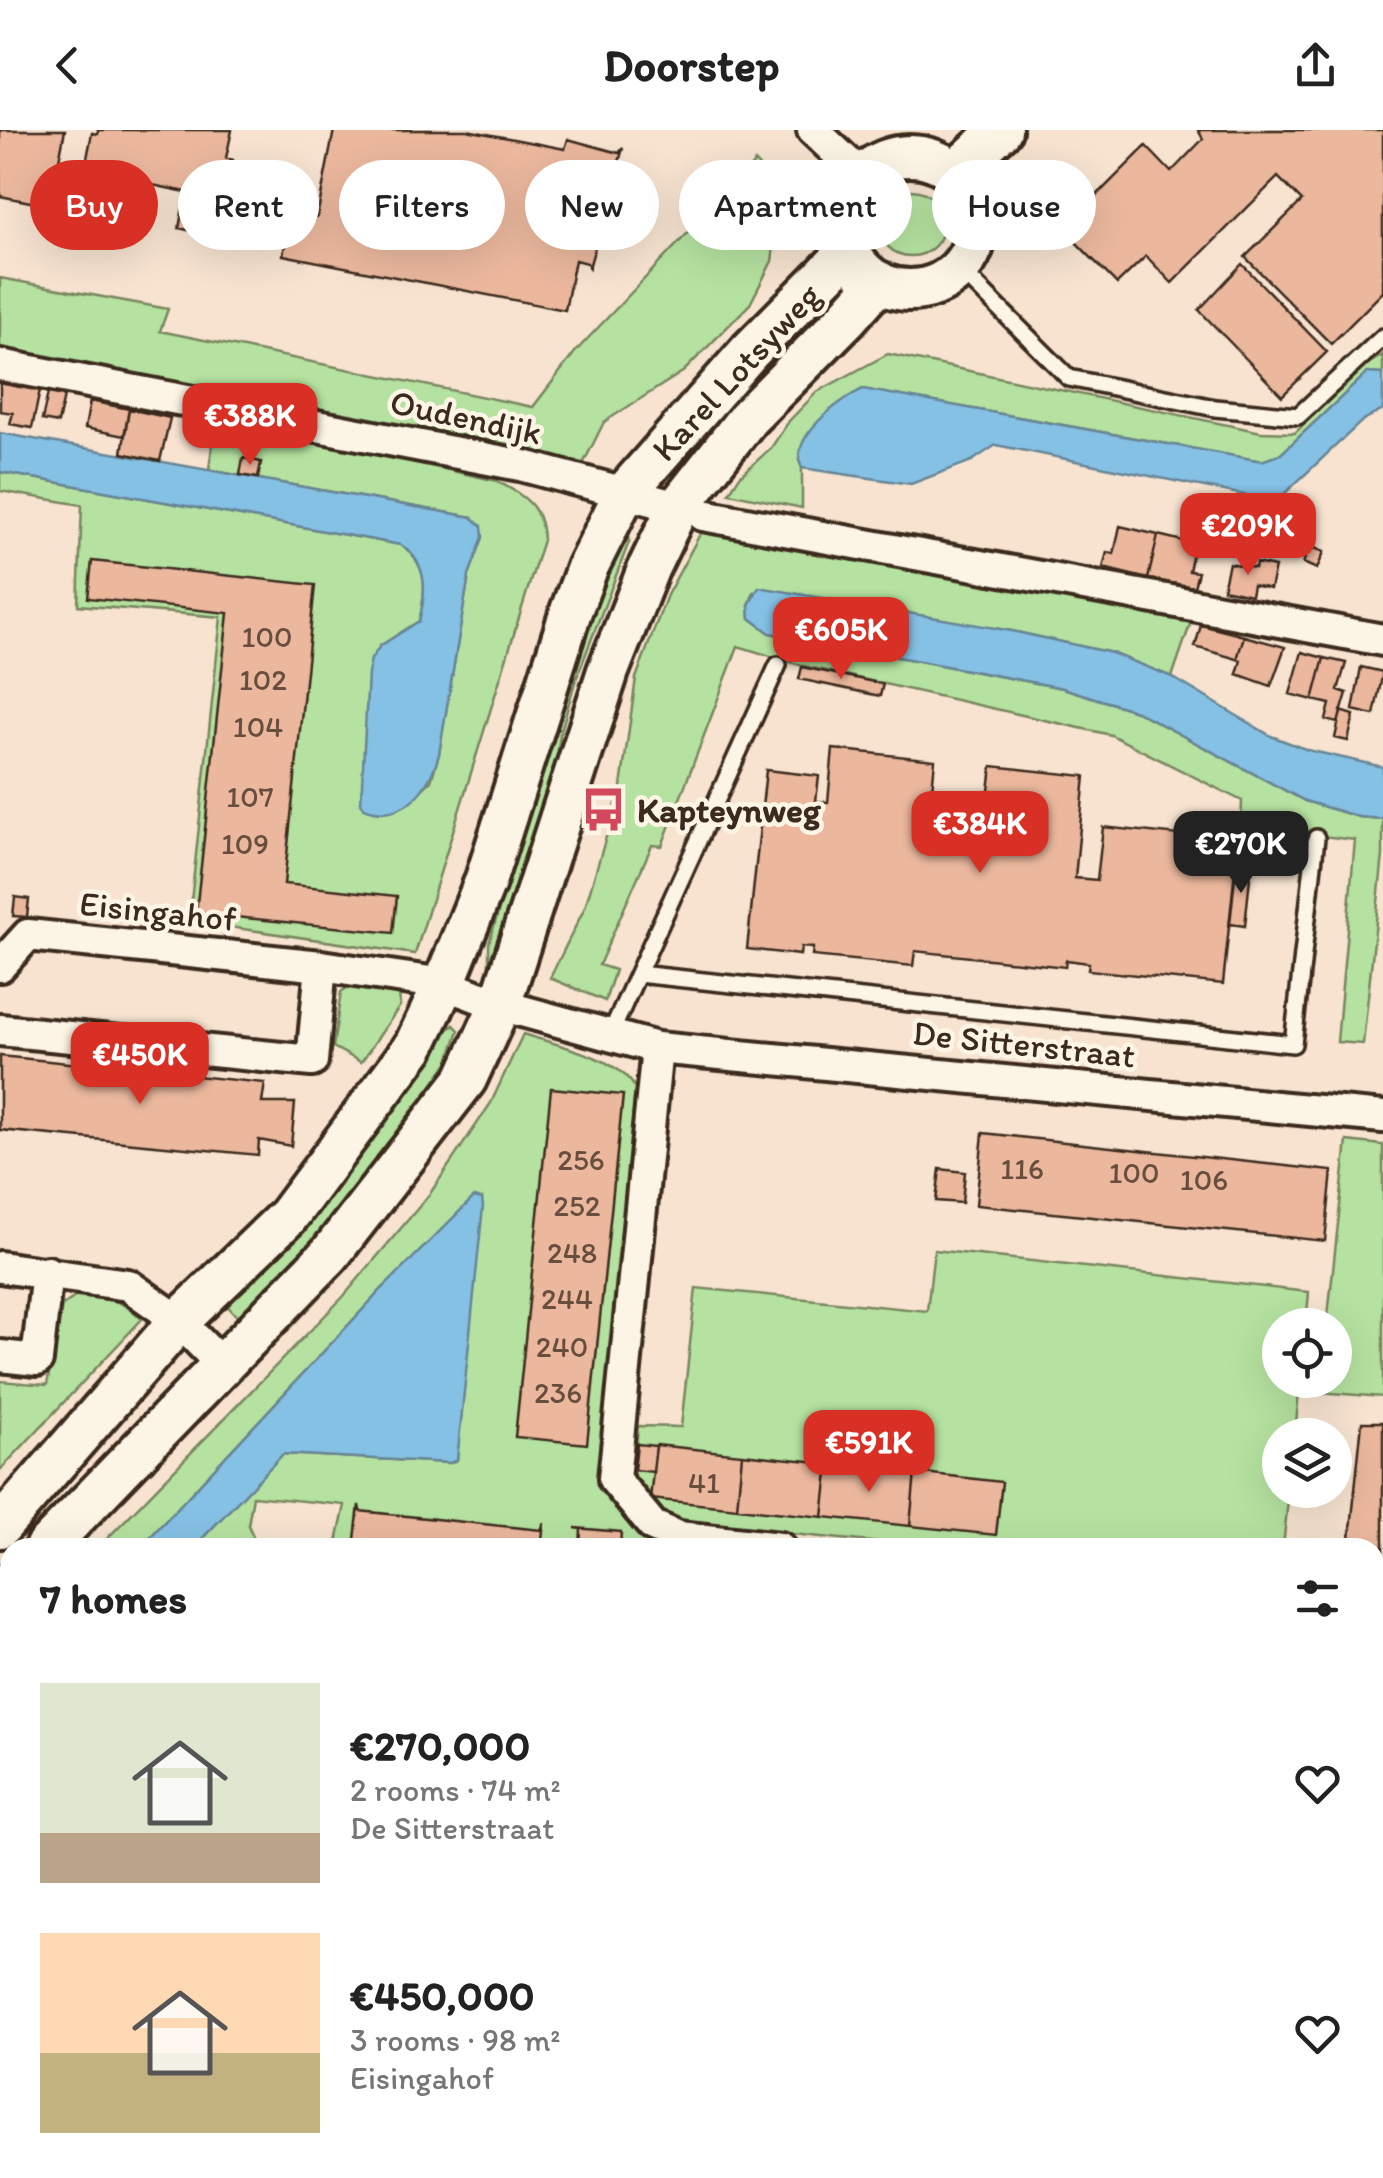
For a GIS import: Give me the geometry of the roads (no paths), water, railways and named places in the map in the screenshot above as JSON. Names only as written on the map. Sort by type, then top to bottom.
[{"type":"street","points":[[813,130],[845,160]]},
{"type":"street","points":[[969,160],[1001,132]]},
{"type":"street","points":[[886,160],[901,156],[934,160]]},
{"type":"street","points":[[849,251],[867,274],[879,282],[913,290],[930,287],[959,268],[969,250]]},
{"type":"street","name":"Karel Lotsyweg","points":[[624,494],[750,351],[849,251]]},
{"type":"street","name":"Karel Lotsyweg","points":[[691,511],[748,418],[879,282]]},
{"type":"street","name":"Oudendijk","points":[[0,365],[520,465],[691,511],[1383,640]]},
{"type":"street","points":[[0,1527],[179,1322],[288,1216],[414,1047],[485,882],[587,568],[624,494]]},
{"type":"street","points":[[55,1538],[330,1254],[466,1078],[500,1006],[608,672],[649,567],[691,511]]},
{"type":"street","name":"Eisingahof","points":[[0,966],[28,935],[322,966],[444,984]]},
{"type":"street","points":[[0,1030],[312,1061],[322,966]]},
{"type":"street","name":"De Sitterstraat","points":[[444,984],[500,1006],[658,1048],[1383,1117]]},
{"type":"street","points":[[658,1048],[614,1479],[653,1526],[672,1538]]},
{"type":"street","points":[[0,1266],[128,1285],[179,1322],[222,1364]]},
{"type":"street","points":[[0,1356],[36,1360],[47,1272]]},
{"type":"lane","points":[[959,268],[1069,378],[1215,408],[1298,416],[1383,337]]},
{"type":"lane","points":[[610,1035],[778,664]]},
{"type":"lane","points":[[638,974],[1293,1044],[1316,838]]},
{"type":"water","points":[[1367,373],[1383,374],[1383,410],[1363,420],[1281,497],[1264,499],[996,445],[972,461],[911,484],[802,468],[800,456],[802,445],[818,421],[863,389],[1262,461],[1281,454]]},
{"type":"water","points":[[0,433],[472,517],[482,526],[483,537],[469,575],[439,754],[422,790],[403,807],[391,811],[378,812],[364,808],[361,803],[371,659],[380,646],[419,621],[422,610],[423,578],[410,552],[401,545],[0,472]]},
{"type":"water","points":[[759,587],[1012,631],[1112,653],[1172,677],[1271,736],[1308,750],[1383,767],[1383,819],[1359,817],[1305,801],[1136,711],[1063,688],[770,633],[750,618],[749,605]]},
{"type":"water","points":[[474,1197],[482,1199],[457,1460],[450,1463],[283,1454],[203,1538],[149,1538],[382,1289]]},
{"type":"place","name":"Kapteynweg","points":[[604,810]]}]
